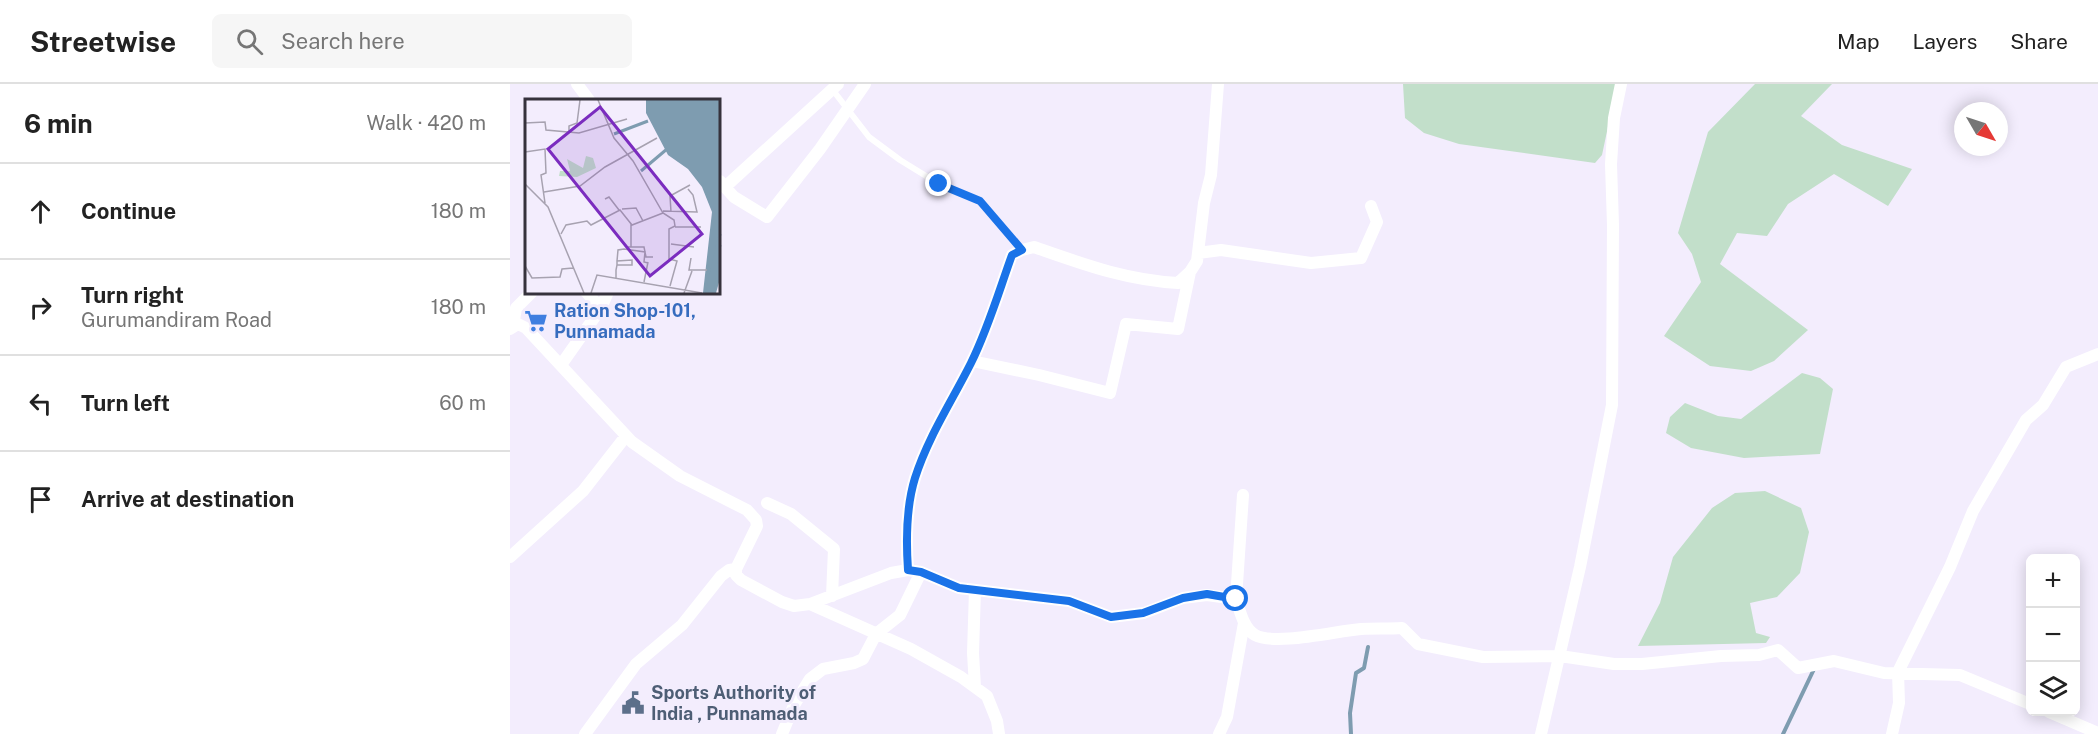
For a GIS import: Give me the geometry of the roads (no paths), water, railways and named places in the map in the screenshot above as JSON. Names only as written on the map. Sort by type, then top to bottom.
[{"type":"street","points":[[577,84],[588,99]]},
{"type":"street","points":[[835,87],[721,183],[734,197],[767,217],[820,149],[865,84]]},
{"type":"street","points":[[908,570],[907,547],[914,480],[931,437],[972,361],[1012,255],[1034,247],[1117,275],[1178,283],[1190,272],[1197,261],[1204,203],[1211,175],[1218,84]]},
{"type":"street","points":[[1541,734],[1583,555],[1612,405],[1611,164],[1616,102],[1621,84]]},
{"type":"street","points":[[1198,253],[1221,250],[1311,262],[1361,258],[1377,222],[1371,206]]},
{"type":"street","points":[[972,361],[1110,393],[1126,324],[1178,329],[1190,272]]},
{"type":"street","points":[[512,328],[516,308],[530,294]]},
{"type":"street","points":[[588,294],[601,308]]},
{"type":"street","points":[[561,365],[601,308],[607,294]]},
{"type":"street","points":[[512,328],[518,324],[526,328],[626,436],[644,452],[668,469],[747,510],[753,516],[757,526],[736,569],[736,575],[782,603],[794,606],[810,604],[891,573],[908,570],[921,572],[959,588],[1061,599],[1111,617],[1143,613],[1183,598],[1207,594],[1236,599]]},
{"type":"street","points":[[1892,734],[1899,703],[1898,672],[1950,567],[1973,511],[2026,420],[2043,405],[2066,367],[2098,354]]},
{"type":"street","points":[[510,557],[583,491],[626,436]]},
{"type":"street","points":[[1243,495],[1236,599],[1244,623],[1255,635],[1293,639],[1361,629],[1402,628],[1418,644],[1483,657],[1560,656],[1614,664],[1759,655],[1778,650],[1798,668],[1834,661],[1884,673],[1960,675],[2026,702]]},
{"type":"street","points":[[767,503],[791,514],[834,549],[832,596]]},
{"type":"street","points":[[891,573],[907,547]]},
{"type":"street","points":[[585,734],[636,664],[682,625],[721,576],[729,570],[736,569]]},
{"type":"street","points":[[782,734],[794,705],[810,679],[823,669],[854,663],[863,658],[876,634],[900,615],[921,572]]},
{"type":"street","points":[[975,590],[973,653],[975,687]]},
{"type":"street","points":[[810,604],[921,655],[961,677],[987,696],[997,721],[999,734]]},
{"type":"street","points":[[1220,734],[1227,717],[1244,623]]},
{"type":"street","points":[[2060,716],[2098,733]]},
{"type":"lane","points":[[835,87],[847,108],[869,136],[900,160],[939,184],[980,201],[1022,250]]},
{"type":"waterway","points":[[1351,734],[1350,713],[1356,673],[1364,668],[1368,647]]},
{"type":"waterway","points":[[1783,734],[1815,667]]},
{"type":"place","name":"Ration Shop-101, Punnamada","points":[[536,321]]},
{"type":"place","name":"Sports Authority of India , Punnamada","points":[[633,703]]}]
